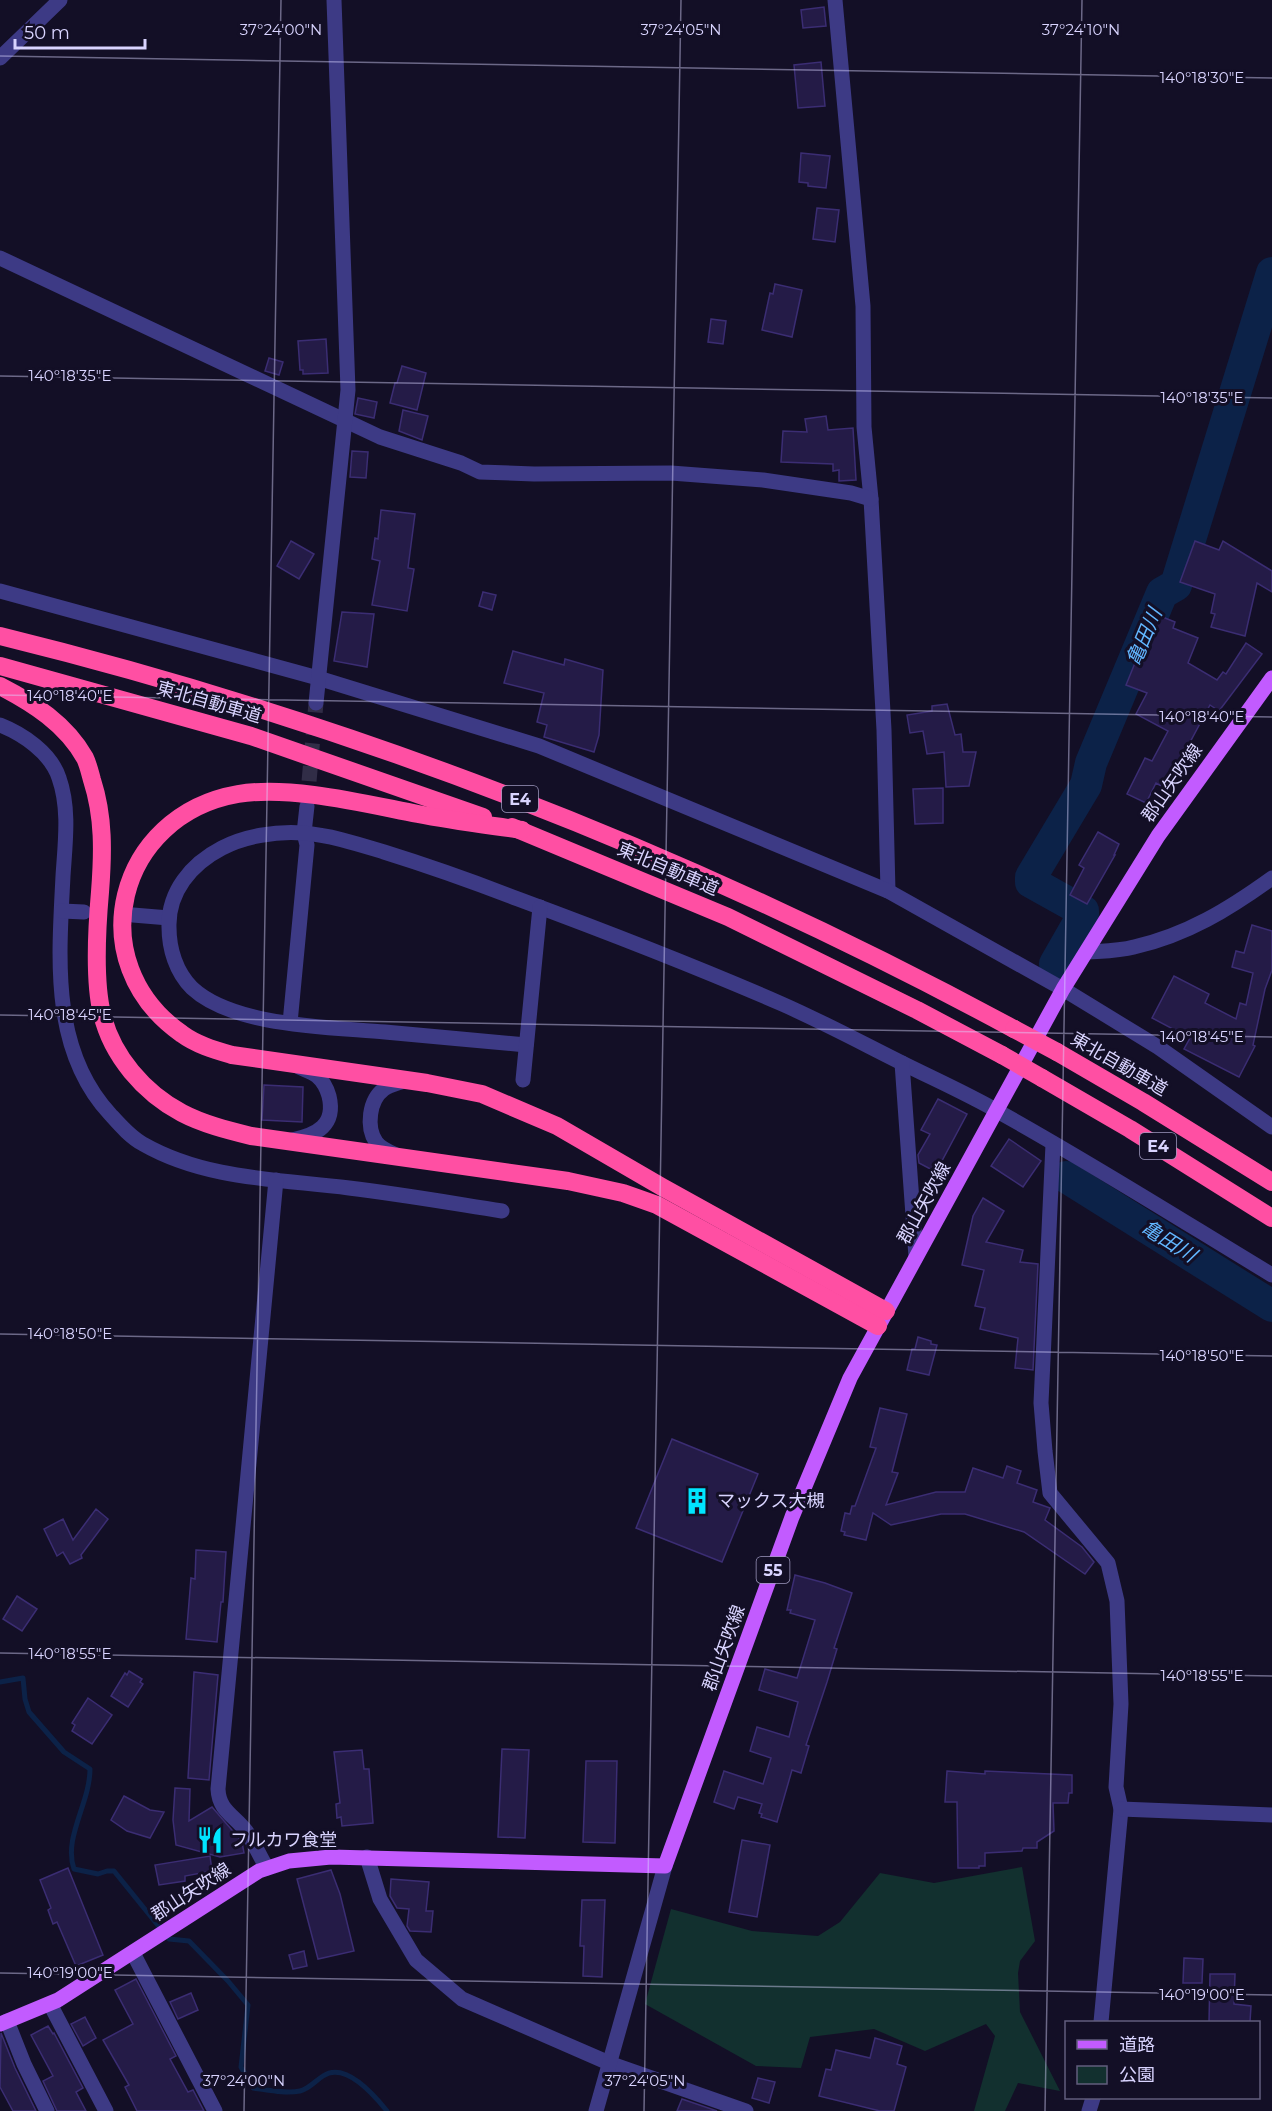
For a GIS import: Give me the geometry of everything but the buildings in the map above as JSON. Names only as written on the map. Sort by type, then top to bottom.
[{"type":"highway","name":"東北自動車道","points":[[0,636],[73,654],[258,708],[376,746],[528,802],[657,855],[815,926],[932,984],[1057,1052],[1272,1182]]},
{"type":"highway","name":"東北自動車道","points":[[0,666],[251,736],[350,769],[522,830],[728,917],[917,1010],[1042,1078],[1130,1129],[1272,1218]]},
{"type":"highway","points":[[0,686],[41,710],[66,731],[85,759],[97,795],[101,818],[103,849],[98,912],[98,971],[102,1014],[115,1046],[141,1085],[160,1100],[183,1114],[216,1127],[251,1136],[568,1181],[623,1193],[657,1205],[882,1319]]},
{"type":"highway","points":[[522,830],[348,801],[267,792],[238,794],[207,803],[182,816],[160,834],[140,858],[129,879],[123,900],[123,943],[130,968],[143,994],[161,1016],[182,1034],[204,1046],[232,1055],[406,1080],[482,1094],[557,1126],[882,1319]]},
{"type":"main road","name":"郡山矢吹線","points":[[3,2022],[50,2004],[259,1871],[289,1861],[331,1857],[368,1857],[568,1865],[665,1866],[792,1517],[850,1378],[1063,989],[1158,836],[1272,678]]},
{"type":"street","points":[[0,58],[60,0]]},
{"type":"street","points":[[316,703],[348,390],[334,0]]},
{"type":"street","points":[[835,0],[863,306],[864,427],[871,499],[884,730],[888,891]]},
{"type":"street","points":[[0,258],[380,437],[461,463],[480,472],[671,473],[763,480],[851,493],[871,499]]},
{"type":"street","points":[[0,591],[318,678],[539,746],[888,891],[1063,989],[1158,1047],[1272,1127]]},
{"type":"street","points":[[0,725],[13,730],[47,757],[59,776],[64,796],[66,822],[59,972],[63,1011],[74,1056],[98,1102],[119,1124],[141,1143],[164,1155],[191,1166],[231,1175],[351,1188],[502,1210]]},
{"type":"street","points":[[290,1023],[307,845],[304,833],[306,806]]},
{"type":"street","points":[[526,1045],[273,1022],[228,1009],[192,987],[178,970],[170,946],[169,918],[172,900],[183,880],[196,865],[211,854],[225,846],[270,833],[304,833],[354,843],[407,859],[684,962],[775,1001],[997,1110],[1272,1275]]},
{"type":"street","points":[[1088,952],[1133,948],[1179,933],[1228,909],[1272,878]]},
{"type":"street","points":[[523,1080],[540,907]]},
{"type":"street","points":[[62,911],[84,912]]},
{"type":"street","points":[[133,915],[169,918]]},
{"type":"street","points":[[902,1063],[916,1257]]},
{"type":"street","points":[[283,1141],[308,1137],[329,1120],[330,1104],[323,1083],[316,1076],[294,1065]]},
{"type":"street","points":[[406,1080],[384,1089],[375,1099],[370,1114],[371,1129],[376,1143],[388,1152],[410,1160]]},
{"type":"street","points":[[1053,1144],[1041,1403],[1050,1493],[1107,1563],[1117,1601],[1121,1704],[1116,1787],[1121,1809],[1101,2021]]},
{"type":"street","points":[[267,1868],[247,1832],[222,1806],[218,1789],[276,1180]]},
{"type":"street","points":[[1121,1809],[1272,1815]]},
{"type":"street","points":[[368,1857],[380,1899],[416,1960],[443,1986],[462,2000],[609,2063],[746,2111]]},
{"type":"street","points":[[596,2111],[665,1866]]},
{"type":"street","points":[[133,1953],[215,2111]]},
{"type":"street","points":[[50,2004],[106,2111]]},
{"type":"street","points":[[3,2022],[47,2111]]},
{"type":"green space","points":[[1022,1867],[1035,1941],[1020,1961],[1018,1973],[1020,2012],[1060,2091],[1018,2083],[1005,2111],[974,2111],[995,2036],[986,2024],[925,2051],[874,2029],[810,2037],[801,2068],[756,2066],[645,2004],[671,1909],[752,1931],[818,1936],[840,1922],[880,1873],[934,1883]]},
{"type":"waterway","name":"亀田川","points":[[1055,964],[1083,915],[1083,911],[1031,882],[1031,877],[1086,785],[1091,763],[1162,593],[1176,585],[1272,273]]},
{"type":"waterway","name":"亀田川","points":[[1066,1177],[1272,1306]]},
{"type":"waterway","points":[[0,1682],[23,1678],[29,1712],[64,1752],[90,1769],[86,1795],[72,1845],[74,1869],[98,1874],[114,1871],[169,1939],[189,1941],[248,2005],[241,2067],[253,2088],[282,2092],[300,2091],[323,2076],[341,2073],[359,2082],[387,2111]]},
{"type":"tunnel","points":[[307,804],[316,703]]},
{"type":"place","name":"マックス大槻","points":[[697,1501]]},
{"type":"place","name":"フルカワ食堂","points":[[210,1840]]}]
